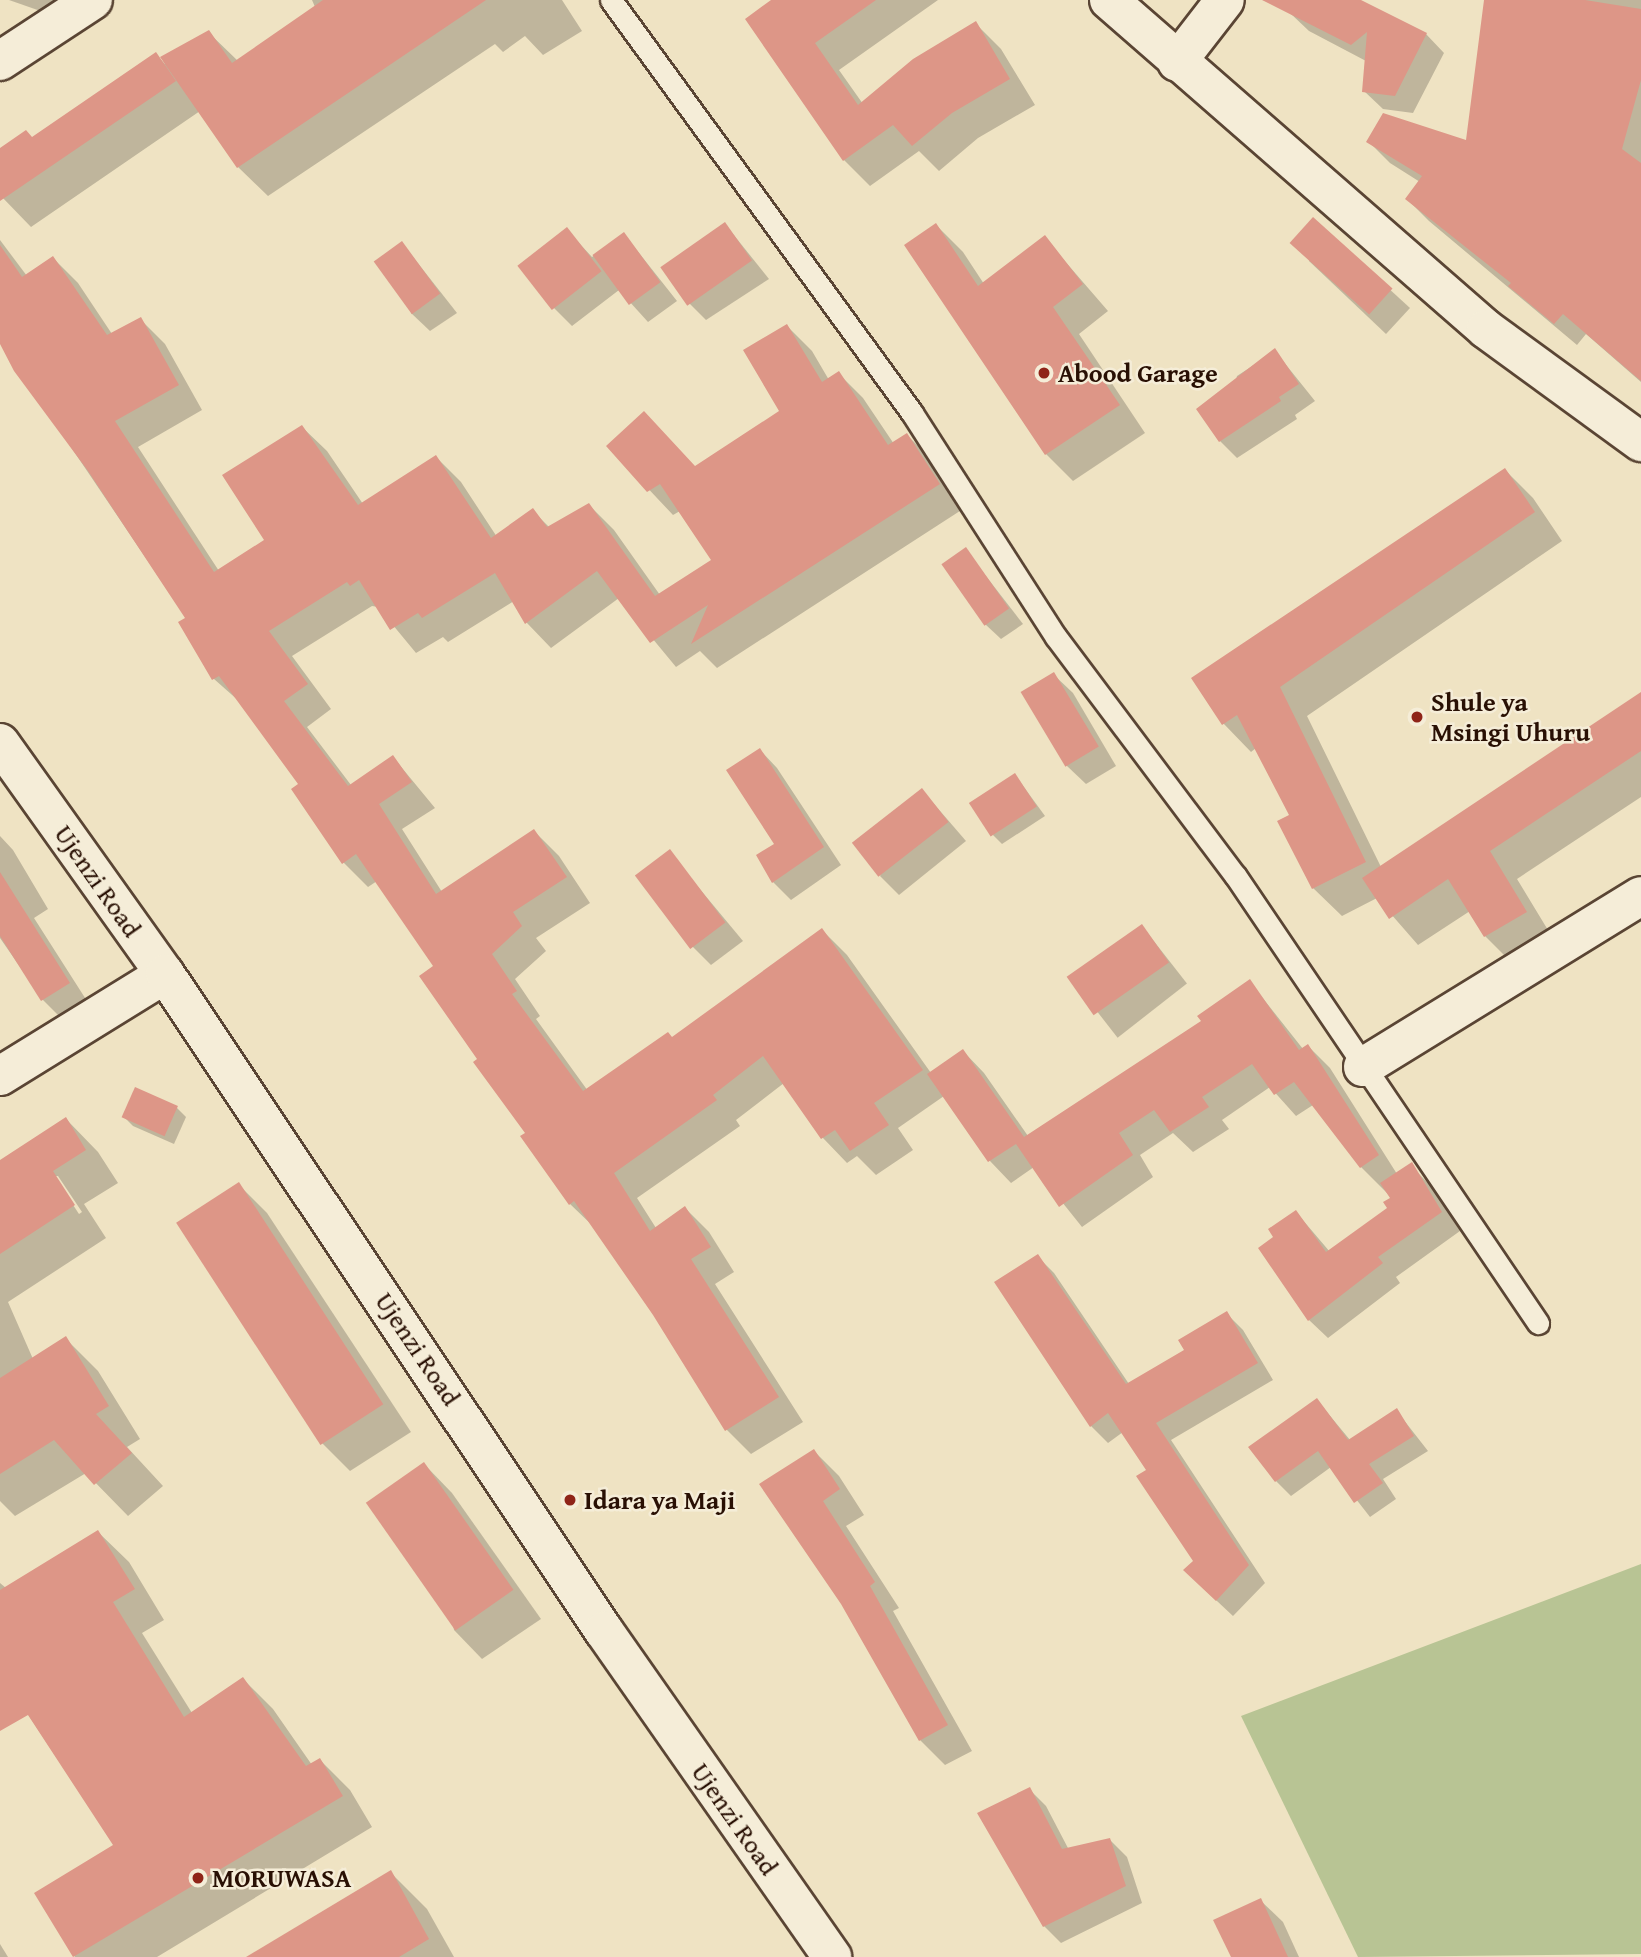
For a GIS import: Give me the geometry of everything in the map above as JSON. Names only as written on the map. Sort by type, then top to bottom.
[{"type":"street","points":[[0,61],[93,0]]},
{"type":"street","points":[[1109,0],[1486,329],[1636,428]]},
{"type":"street","points":[[1177,62],[1225,0]]},
{"type":"street","name":"Ujenzi Road","points":[[0,743],[164,974],[604,1631],[832,1957]]},
{"type":"street","points":[[1363,1067],[1641,895]]},
{"type":"street","points":[[0,1076],[164,974]]},
{"type":"lane","points":[[611,0],[912,413],[1056,637],[1235,875],[1538,1323]]},
{"type":"green space","points":[[1641,1564],[1641,1954],[1358,1957],[1241,1716]]},
{"type":"building","points":[[323,0],[486,0],[237,168],[160,57],[209,30],[232,63]]},
{"type":"building","points":[[771,0],[876,0],[815,43],[858,105],[913,59],[976,21],[1010,79],[952,113],[912,146],[893,125],[843,161],[745,19]]},
{"type":"building","points":[[1262,0],[1361,0],[1427,33],[1395,96],[1362,92],[1367,32],[1351,45]]},
{"type":"building","points":[[1484,0],[1585,0],[1641,9],[1641,80],[1622,149],[1641,163],[1641,381],[1563,314],[1554,324],[1508,286],[1511,283],[1405,199],[1422,176],[1366,142],[1383,113],[1466,140]]},
{"type":"building","points":[[156,52],[176,81],[0,201],[0,148],[26,130],[32,137]]},
{"type":"building","points":[[1313,217],[1393,289],[1369,315],[1290,243]]},
{"type":"building","points":[[725,222],[752,261],[687,306],[660,267]]},
{"type":"building","points":[[936,223],[978,286],[1045,235],[1083,284],[1053,307],[1120,405],[1045,455],[904,245]]},
{"type":"building","points":[[567,227],[601,271],[552,310],[517,266]]},
{"type":"building","points":[[624,232],[660,282],[629,305],[592,255]]},
{"type":"building","points":[[402,241],[440,294],[412,314],[374,262]]},
{"type":"building","points":[[0,245],[22,277],[53,256],[107,335],[141,317],[179,385],[115,421],[214,572],[264,540],[222,475],[302,425],[358,505],[436,455],[491,538],[533,508],[547,527],[589,503],[655,596],[711,560],[660,484],[647,492],[606,446],[644,411],[695,466],[779,411],[743,350],[787,324],[822,382],[839,371],[888,445],[907,433],[940,484],[691,644],[708,605],[650,643],[597,571],[525,624],[495,573],[422,618],[418,613],[390,630],[359,580],[350,586],[347,582],[269,631],[308,684],[284,701],[348,786],[393,755],[412,782],[379,804],[436,894],[534,829],[567,877],[513,912],[522,926],[492,954],[517,991],[512,994],[583,1091],[668,1032],[672,1037],[822,928],[923,1070],[874,1103],[889,1125],[850,1151],[835,1130],[821,1139],[763,1056],[713,1095],[717,1100],[614,1173],[650,1231],[685,1206],[711,1247],[691,1259],[779,1397],[725,1431],[653,1315],[574,1201],[569,1205],[520,1136],[525,1133],[473,1062],[477,1059],[419,976],[433,966],[356,854],[342,864],[291,789],[298,784],[219,676],[212,680],[178,622],[185,618],[88,471],[14,371],[0,344]]},
{"type":"building","points":[[1275,348],[1299,384],[1279,397],[1281,401],[1219,442],[1196,409]]},
{"type":"building","points":[[1505,468],[1535,512],[1280,687],[1366,862],[1312,889],[1277,821],[1289,815],[1237,715],[1222,725],[1191,678]]},
{"type":"building","points":[[966,547],[1009,608],[984,626],[941,564]]},
{"type":"building","points":[[1054,672],[1099,747],[1065,767],[1021,692]]},
{"type":"building","points":[[1641,692],[1641,751],[1490,851],[1527,912],[1484,937],[1448,879],[1389,919],[1362,878]]},
{"type":"building","points":[[760,748],[824,847],[772,883],[756,855],[774,844],[726,770]]},
{"type":"building","points":[[1015,773],[1037,807],[991,837],[969,803]]},
{"type":"building","points":[[922,788],[948,822],[878,877],[852,843]]},
{"type":"building","points":[[670,849],[725,922],[690,949],[635,875]]},
{"type":"building","points":[[0,872],[70,983],[41,1001],[0,936]]},
{"type":"building","points":[[1142,924],[1169,963],[1094,1015],[1067,977]]},
{"type":"building","points":[[1250,979],[1299,1050],[1308,1044],[1379,1155],[1360,1168],[1294,1082],[1274,1095],[1252,1064],[1202,1097],[1209,1107],[1170,1132],[1154,1110],[1119,1133],[1133,1155],[1059,1207],[1016,1144],[988,1162],[927,1074],[963,1049],[1024,1137],[1201,1021],[1197,1016]]},
{"type":"building","points":[[135,1087],[178,1106],[165,1136],[122,1117]]},
{"type":"building","points":[[66,1117],[86,1150],[53,1171],[75,1205],[0,1254],[0,1160]]},
{"type":"building","points":[[1412,1162],[1442,1212],[1378,1257],[1383,1263],[1308,1321],[1258,1248],[1273,1237],[1268,1229],[1296,1210],[1326,1252],[1387,1208],[1383,1202],[1390,1198],[1380,1183]]},
{"type":"building","points":[[239,1182],[383,1404],[320,1445],[176,1223]]},
{"type":"building","points":[[1038,1254],[1126,1384],[1184,1350],[1178,1340],[1227,1311],[1258,1363],[1156,1423],[1249,1565],[1216,1601],[1183,1570],[1193,1561],[1136,1476],[1146,1470],[1108,1413],[1090,1427],[994,1282]]},
{"type":"building","points":[[66,1336],[109,1406],[96,1414],[132,1453],[94,1485],[54,1440],[0,1474],[0,1378]]},
{"type":"building","points":[[1317,1398],[1348,1440],[1397,1408],[1414,1436],[1369,1464],[1383,1483],[1354,1503],[1318,1451],[1275,1482],[1248,1447]]},
{"type":"building","points":[[814,1449],[840,1489],[823,1501],[875,1582],[870,1586],[948,1725],[919,1741],[841,1604],[759,1484]]},
{"type":"building","points":[[424,1462],[513,1590],[455,1631],[366,1503]]},
{"type":"building","points":[[98,1530],[135,1589],[113,1602],[184,1717],[243,1677],[306,1766],[320,1758],[343,1796],[73,1957],[34,1893],[113,1845],[28,1715],[0,1731],[0,1590]]},
{"type":"building","points":[[1030,1787],[1062,1849],[1110,1838],[1126,1886],[1043,1927],[977,1813]]},
{"type":"building","points":[[391,1870],[429,1939],[399,1957],[246,1957]]},
{"type":"building","points":[[1261,1898],[1288,1957],[1231,1957],[1213,1920]]},
{"type":"place","name":"Abood Garage","points":[[1044,373]]},
{"type":"place","name":"Shule ya Msingi Uhuru","points":[[1417,717]]},
{"type":"place","name":"Idara ya Maji","points":[[570,1500]]},
{"type":"place","name":"MORUWASA","points":[[198,1878]]}]
